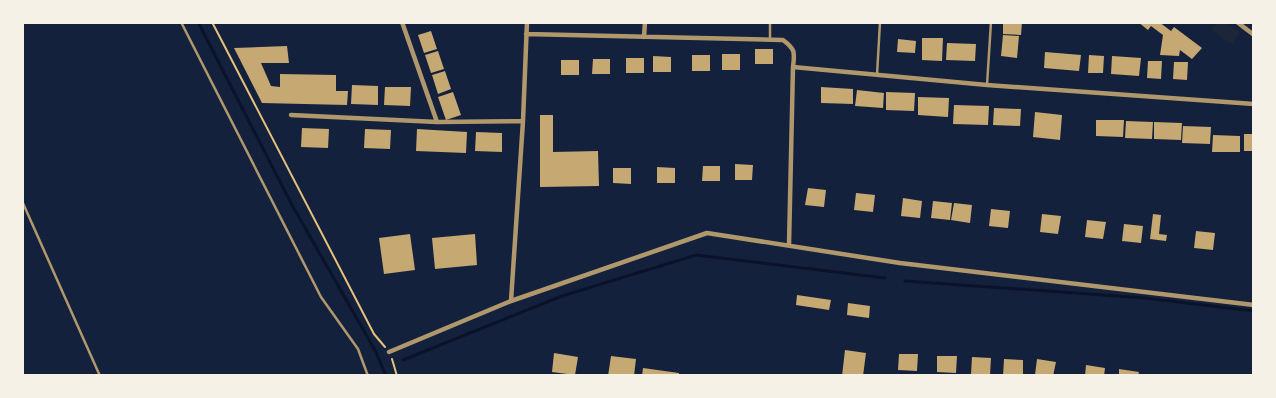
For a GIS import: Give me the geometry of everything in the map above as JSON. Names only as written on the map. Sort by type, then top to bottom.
[{"type":"street","points":[[402,22],[437,122]]},
{"type":"street","points":[[511,301],[523,121],[526,22]]},
{"type":"street","points":[[644,37],[645,22]]},
{"type":"street","points":[[1237,22],[1254,35]]},
{"type":"street","points":[[526,34],[770,39],[783,40],[792,46],[795,54],[793,67],[789,245]]},
{"type":"street","points":[[793,67],[987,85],[1254,104]]},
{"type":"street","points":[[291,115],[437,122],[523,121]]},
{"type":"street","points":[[389,352],[511,301],[707,232],[900,264],[1254,305]]},
{"type":"lane","points":[[181,22],[321,297],[358,349],[368,376]]},
{"type":"lane","points":[[770,22],[770,39]]},
{"type":"lane","points":[[877,74],[880,22]]},
{"type":"lane","points":[[987,85],[991,22]]},
{"type":"lane","points":[[22,201],[100,376]]},
{"type":"path","points":[[212,22],[374,334],[389,352],[397,376]]},
{"type":"shaded area","points":[[1217,22],[1226,23],[1240,32],[1232,44],[1211,30]]},
{"type":"building","points":[[1003,22],[1022,22],[1021,35],[1003,34]]},
{"type":"building","points":[[1138,22],[1159,22],[1171,31],[1174,27],[1202,48],[1192,59],[1180,50],[1179,56],[1160,55],[1163,35],[1151,26],[1148,30]]},
{"type":"building","points":[[431,31],[437,49],[424,53],[418,35]]},
{"type":"building","points":[[1003,35],[1019,36],[1017,58],[1001,56]]},
{"type":"building","points":[[922,38],[943,38],[942,61],[922,60]]},
{"type":"building","points":[[898,39],[916,41],[915,53],[897,52]]},
{"type":"building","points":[[947,43],[976,44],[975,61],[946,60]]},
{"type":"building","points":[[287,46],[289,63],[261,63],[271,86],[280,87],[280,74],[336,75],[336,91],[348,91],[347,105],[262,103],[234,48]]},
{"type":"building","points":[[755,49],[773,49],[773,64],[755,64]]},
{"type":"building","points":[[438,51],[444,69],[431,73],[425,55]]},
{"type":"building","points":[[1045,52],[1081,55],[1079,71],[1044,68]]},
{"type":"building","points":[[722,54],[740,54],[740,70],[722,70]]},
{"type":"building","points":[[692,55],[710,55],[710,71],[692,71]]},
{"type":"building","points":[[1089,55],[1104,56],[1103,73],[1088,73]]},
{"type":"building","points":[[653,56],[671,57],[671,72],[653,72]]},
{"type":"building","points":[[1112,56],[1141,58],[1139,76],[1111,74]]},
{"type":"building","points":[[626,58],[644,58],[644,73],[626,73]]},
{"type":"building","points":[[593,59],[610,59],[610,74],[592,74]]},
{"type":"building","points":[[561,60],[579,60],[579,75],[561,75]]},
{"type":"building","points":[[1148,61],[1162,61],[1161,79],[1147,78]]},
{"type":"building","points":[[1174,62],[1188,62],[1187,80],[1173,79]]},
{"type":"building","points":[[445,71],[451,89],[438,94],[432,75]]},
{"type":"building","points":[[352,85],[378,86],[378,105],[351,104]]},
{"type":"building","points":[[385,87],[411,87],[410,106],[384,105]]},
{"type":"building","points":[[821,87],[853,89],[853,104],[821,103]]},
{"type":"building","points":[[857,90],[884,93],[883,108],[855,106]]},
{"type":"building","points":[[453,92],[461,115],[446,120],[438,97]]},
{"type":"building","points":[[886,92],[915,93],[914,111],[886,110]]},
{"type":"building","points":[[918,97],[949,98],[948,117],[918,115]]},
{"type":"building","points":[[954,105],[989,106],[988,125],[953,124]]},
{"type":"building","points":[[994,108],[1021,109],[1020,126],[993,125]]},
{"type":"building","points":[[1035,112],[1062,115],[1060,140],[1033,137]]},
{"type":"building","points":[[540,115],[553,115],[553,152],[598,151],[599,186],[540,187]]},
{"type":"building","points":[[1096,120],[1124,120],[1123,137],[1096,136]]},
{"type":"building","points":[[1126,121],[1153,122],[1152,139],[1125,138]]},
{"type":"building","points":[[1154,122],[1182,123],[1181,140],[1154,139]]},
{"type":"building","points":[[1183,126],[1211,127],[1210,144],[1182,143]]},
{"type":"building","points":[[302,128],[329,129],[328,148],[301,147]]},
{"type":"building","points":[[365,129],[391,130],[390,149],[364,148]]},
{"type":"building","points":[[417,129],[467,132],[466,153],[416,151]]},
{"type":"building","points":[[476,132],[502,133],[502,152],[475,151]]},
{"type":"building","points":[[1244,134],[1254,134],[1254,151],[1244,151]]},
{"type":"building","points":[[1213,135],[1240,136],[1240,152],[1212,152]]},
{"type":"building","points":[[735,164],[753,165],[752,180],[735,180]]},
{"type":"building","points":[[703,166],[720,166],[720,181],[702,181]]},
{"type":"building","points":[[657,167],[675,168],[675,183],[657,183]]},
{"type":"building","points":[[613,168],[631,168],[631,184],[613,183]]},
{"type":"building","points":[[808,188],[826,190],[824,207],[805,205]]},
{"type":"building","points":[[856,193],[875,195],[873,212],[854,210]]},
{"type":"building","points":[[903,198],[922,201],[920,218],[901,216]]},
{"type":"building","points":[[933,201],[952,203],[950,220],[931,218]]},
{"type":"building","points":[[954,203],[972,205],[970,223],[951,220]]},
{"type":"building","points":[[991,209],[1010,211],[1008,228],[989,226]]},
{"type":"building","points":[[1042,214],[1061,216],[1058,234],[1040,232]]},
{"type":"building","points":[[1153,214],[1161,215],[1159,234],[1167,235],[1166,241],[1150,239]]},
{"type":"building","points":[[1087,220],[1106,222],[1103,239],[1085,237]]},
{"type":"building","points":[[1124,224],[1143,226],[1141,243],[1122,241]]},
{"type":"building","points":[[1196,231],[1215,233],[1213,250],[1194,248]]},
{"type":"building","points":[[410,234],[415,270],[384,274],[379,238]]},
{"type":"building","points":[[475,234],[477,265],[435,269],[432,238]]},
{"type":"building","points":[[797,295],[831,300],[829,310],[796,305]]},
{"type":"building","points":[[848,303],[870,306],[869,318],[847,315]]},
{"type":"building","points":[[845,350],[866,353],[863,376],[842,376]]},
{"type":"building","points":[[554,353],[578,357],[575,375],[552,372]]},
{"type":"building","points":[[899,354],[918,354],[917,371],[898,370]]},
{"type":"building","points":[[611,356],[636,359],[634,376],[608,376]]},
{"type":"building","points":[[937,356],[957,356],[956,373],[937,372]]},
{"type":"building","points":[[972,357],[991,358],[990,375],[971,374]]},
{"type":"building","points":[[1004,359],[1023,360],[1023,376],[1003,376]]},
{"type":"building","points":[[1037,359],[1056,362],[1053,376],[1035,375]]},
{"type":"building","points":[[1086,365],[1105,368],[1104,376],[1085,376]]},
{"type":"building","points":[[643,368],[679,373],[679,376],[642,376]]},
{"type":"building","points":[[1119,369],[1139,372],[1138,376],[1119,376]]},
{"type":"waterway","points":[[198,22],[292,205],[376,352],[386,376]]},
{"type":"waterway","points":[[403,360],[562,296],[696,255],[885,278]]},
{"type":"waterway","points":[[905,281],[1145,298],[1254,311]]}]
